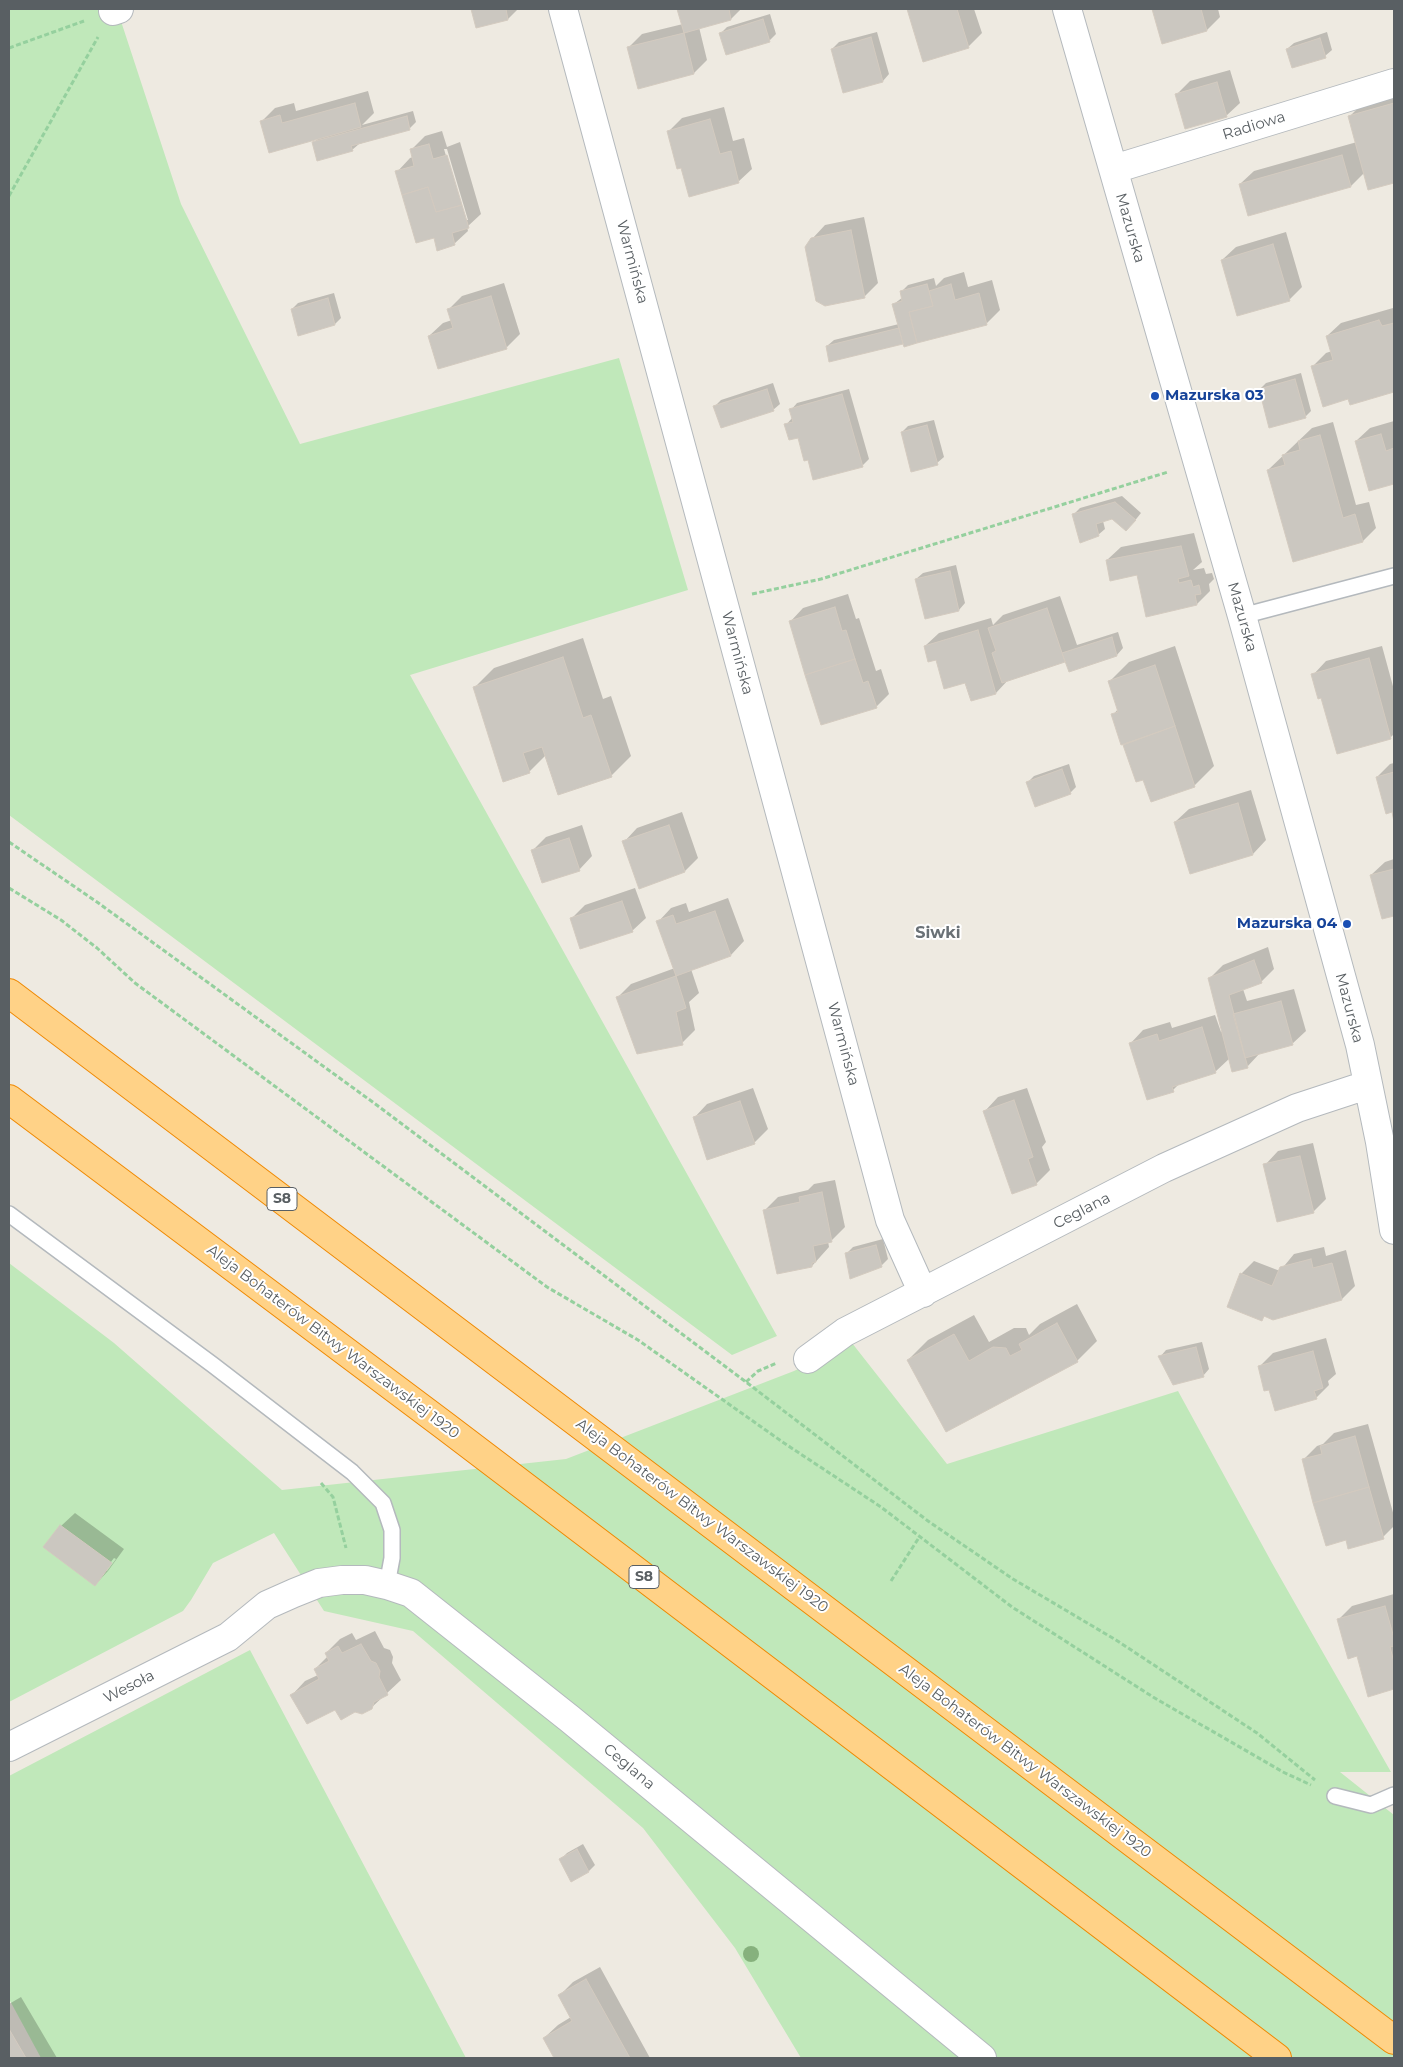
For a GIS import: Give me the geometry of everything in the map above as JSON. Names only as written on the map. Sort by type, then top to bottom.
[{"type":"highway","name":"Aleja Bohaterów Bitwy Warszawskiej 1920","points":[[9,993],[1394,2040]]},
{"type":"highway","name":"Aleja Bohaterów Bitwy Warszawskiej 1920","points":[[9,1099],[445,1426],[1277,2058]]},
{"type":"street","name":"Warmińska","points":[[563,9],[890,1220],[923,1293]]},
{"type":"street","name":"Mazurska","points":[[1067,9],[1242,616],[1360,1045],[1367,1085],[1387,1140],[1394,1230]]},
{"type":"street","name":"Radiowa","points":[[1114,170],[1394,83]]},
{"type":"street","name":"Ceglana","points":[[808,1359],[845,1332],[1164,1168],[1298,1108],[1367,1085]]},
{"type":"street","name":"Ceglana","points":[[245,1622],[267,1605],[319,1583],[365,1580],[411,1593],[570,1719],[982,2058]]},
{"type":"street","name":"Wesoła","points":[[9,1747],[228,1637],[245,1622]]},
{"type":"lane","points":[[1242,616],[1394,576]]},
{"type":"lane","points":[[9,1214],[221,1371],[352,1472],[383,1503],[389,1517],[392,1558],[387,1585]]},
{"type":"lane","points":[[1335,1796],[1371,1805],[1394,1795]]},
{"type":"path","points":[[9,48],[116,10]]},
{"type":"path","points":[[9,196],[116,10]]},
{"type":"path","points":[[723,601],[820,579],[1198,463]]},
{"type":"path","points":[[9,842],[97,902],[374,1103],[928,1521],[1013,1579],[1116,1640],[1257,1733],[1335,1796]]},
{"type":"path","points":[[9,888],[62,920],[97,948],[135,983],[547,1287],[638,1340],[784,1443],[881,1507],[1012,1608],[1154,1698],[1283,1772],[1335,1796]]},
{"type":"path","points":[[317,1477],[333,1498],[347,1551]]},
{"type":"path","points":[[890,1581],[920,1536]]},
{"type":"green space","points":[[9,9],[117,9],[181,204],[300,444],[619,358],[688,590],[410,675],[777,1336],[732,1355],[9,815]]},
{"type":"green space","points":[[9,1263],[114,1343],[282,1490],[566,1459],[794,1371],[852,1343],[947,1464],[1178,1391],[1272,1563],[1391,1772],[1340,1772],[1394,1815],[1394,2058],[801,2058],[735,1948],[643,1828],[413,1631],[324,1611],[274,1533],[213,1563],[183,1611],[9,1702]]},
{"type":"green space","points":[[250,1650],[466,2058],[41,2058],[9,1999],[9,1776]]},
{"type":"building","points":[[471,9],[506,9],[508,20],[476,28]]},
{"type":"building","points":[[677,9],[729,9],[731,20],[684,33]]},
{"type":"building","points":[[907,9],[957,9],[969,48],[923,62]]},
{"type":"building","points":[[1152,9],[1201,9],[1207,31],[1162,44]]},
{"type":"building","points":[[763,19],[770,42],[726,55],[719,33]]},
{"type":"building","points":[[684,33],[694,74],[638,89],[627,47]]},
{"type":"building","points":[[871,37],[883,82],[843,93],[831,49]]},
{"type":"building","points":[[1320,38],[1326,58],[1292,68],[1286,49]]},
{"type":"building","points":[[1217,82],[1227,117],[1185,129],[1175,94]]},
{"type":"building","points":[[355,103],[361,127],[269,153],[260,121],[280,115],[282,123]]},
{"type":"building","points":[[1394,103],[1394,183],[1368,190],[1348,116]]},
{"type":"building","points":[[407,116],[410,130],[351,146],[353,151],[317,161],[312,142]]},
{"type":"building","points":[[710,119],[720,154],[731,151],[739,183],[689,197],[681,168],[677,169],[667,131]]},
{"type":"building","points":[[429,144],[433,159],[447,155],[462,205],[436,212],[428,187],[402,195],[395,171],[414,166],[410,149]]},
{"type":"building","points":[[1342,155],[1351,187],[1248,216],[1239,184]]},
{"type":"building","points":[[428,187],[436,212],[462,205],[469,228],[452,233],[455,245],[437,251],[434,238],[416,243],[402,195]]},
{"type":"building","points":[[851,230],[865,298],[825,306],[816,301],[805,247],[811,238]]},
{"type":"building","points":[[1273,244],[1290,301],[1237,316],[1221,260]]},
{"type":"building","points":[[927,284],[933,306],[909,312],[917,343],[904,347],[892,304],[902,301],[900,291]]},
{"type":"building","points":[[951,284],[955,300],[979,293],[987,325],[917,343],[909,312],[933,306],[929,291]]},
{"type":"building","points":[[491,296],[507,349],[438,369],[428,336],[453,328],[447,309]]},
{"type":"building","points":[[328,298],[335,325],[298,336],[291,309]]},
{"type":"building","points":[[1379,320],[1382,326],[1394,323],[1394,392],[1350,405],[1348,399],[1323,407],[1311,366],[1333,360],[1326,336]]},
{"type":"building","points":[[899,328],[903,344],[829,362],[826,346]]},
{"type":"building","points":[[1295,379],[1306,418],[1269,428],[1259,389]]},
{"type":"building","points":[[767,389],[774,411],[721,428],[713,406]]},
{"type":"building","points":[[842,394],[863,467],[813,480],[808,460],[804,461],[798,438],[789,440],[784,424],[793,422],[789,409]]},
{"type":"building","points":[[927,425],[938,465],[911,472],[901,432]]},
{"type":"building","points":[[1381,434],[1386,451],[1394,448],[1394,484],[1369,491],[1355,441]]},
{"type":"building","points":[[1320,435],[1343,518],[1355,514],[1363,542],[1293,562],[1267,470],[1285,465],[1282,455],[1300,450],[1298,441]]},
{"type":"building","points":[[1115,502],[1136,520],[1126,531],[1112,519],[1096,524],[1099,536],[1080,543],[1072,514]]},
{"type":"building","points":[[1181,546],[1189,576],[1178,579],[1179,583],[1191,580],[1193,587],[1199,585],[1201,594],[1195,595],[1197,605],[1146,617],[1137,575],[1110,581],[1106,560]]},
{"type":"building","points":[[950,571],[959,611],[925,619],[915,579]]},
{"type":"building","points":[[835,607],[842,631],[846,630],[855,659],[805,675],[789,621]]},
{"type":"building","points":[[1047,608],[1065,662],[1002,683],[992,653],[996,651],[988,628]]},
{"type":"building","points":[[978,630],[996,694],[971,701],[965,683],[944,689],[936,660],[928,662],[924,646]]},
{"type":"building","points":[[1112,637],[1117,656],[1069,672],[1062,653]]},
{"type":"building","points":[[563,657],[583,718],[591,715],[612,777],[558,795],[542,747],[523,753],[530,773],[503,782],[473,687]]},
{"type":"building","points":[[1369,658],[1391,739],[1337,754],[1321,698],[1318,699],[1311,674]]},
{"type":"building","points":[[855,659],[863,683],[868,681],[877,708],[821,725],[805,675]]},
{"type":"building","points":[[1155,665],[1175,726],[1121,745],[1111,714],[1118,712],[1108,681]]},
{"type":"building","points":[[1175,726],[1195,787],[1151,802],[1143,780],[1136,782],[1123,745]]},
{"type":"building","points":[[1062,769],[1071,794],[1035,807],[1026,782]]},
{"type":"building","points":[[1394,772],[1394,822],[1392,812],[1386,814],[1376,777]]},
{"type":"building","points":[[1238,803],[1253,855],[1190,874],[1174,822]]},
{"type":"building","points":[[669,825],[685,872],[639,889],[622,841]]},
{"type":"building","points":[[569,838],[580,871],[542,883],[531,850]]},
{"type":"building","points":[[1394,869],[1394,916],[1382,919],[1370,875]]},
{"type":"building","points":[[622,901],[633,932],[580,949],[570,918]]},
{"type":"building","points":[[715,911],[731,956],[676,976],[656,921],[673,915],[676,924]]},
{"type":"building","points":[[1254,960],[1262,983],[1229,995],[1248,1068],[1232,1072],[1208,978]]},
{"type":"building","points":[[676,976],[686,1008],[676,1012],[683,1045],[637,1054],[616,997]]},
{"type":"building","points":[[1281,1001],[1293,1045],[1245,1058],[1233,1014]]},
{"type":"building","points":[[1202,1027],[1216,1073],[1172,1087],[1174,1092],[1147,1100],[1129,1043],[1157,1034],[1159,1041]]},
{"type":"building","points":[[1014,1100],[1033,1157],[1028,1159],[1037,1185],[1012,1194],[983,1111]]},
{"type":"building","points":[[740,1101],[755,1144],[707,1160],[693,1117]]},
{"type":"building","points":[[1300,1156],[1314,1213],[1277,1222],[1263,1164]]},
{"type":"building","points":[[822,1192],[832,1242],[813,1246],[816,1262],[812,1263],[812,1267],[777,1274],[763,1210],[800,1202],[799,1197]]},
{"type":"building","points":[[876,1245],[882,1267],[850,1279],[845,1253]]},
{"type":"building","points":[[1311,1259],[1313,1268],[1332,1263],[1342,1300],[1273,1320],[1264,1316],[1262,1321],[1227,1307],[1240,1273],[1272,1286],[1280,1267]]},
{"type":"building","points":[[1057,1323],[1078,1362],[946,1432],[907,1360],[954,1334],[969,1361],[993,1347],[1006,1348],[1010,1356],[1022,1350],[1019,1344]]},
{"type":"building","points":[[1196,1347],[1204,1377],[1173,1385],[1158,1356]]},
{"type":"building","points":[[1313,1351],[1323,1388],[1314,1391],[1317,1399],[1275,1411],[1269,1390],[1264,1391],[1258,1366]]},
{"type":"building","points":[[1355,1436],[1369,1487],[1313,1503],[1302,1459],[1322,1454],[1320,1446]]},
{"type":"building","points":[[1369,1487],[1384,1539],[1348,1549],[1346,1540],[1326,1546],[1313,1503]]},
{"type":"building","points":[[60,1525],[112,1563],[95,1586],[43,1547]]},
{"type":"building","points":[[1385,1606],[1394,1638],[1394,1646],[1390,1647],[1394,1662],[1394,1689],[1368,1697],[1357,1656],[1348,1659],[1337,1619]]},
{"type":"building","points":[[361,1644],[371,1661],[376,1663],[380,1671],[379,1677],[388,1695],[374,1702],[372,1709],[362,1714],[355,1712],[341,1720],[335,1710],[307,1724],[290,1695],[319,1679],[314,1669],[329,1661],[325,1653],[338,1646],[342,1653]]},
{"type":"building","points":[[577,1849],[589,1872],[571,1882],[559,1859]]},
{"type":"building","points":[[586,1979],[630,2058],[554,2058],[543,2038],[572,2021],[558,1995]]},
{"type":"building","points":[[9,2029],[26,2058],[9,2058]]},
{"type":"place","name":"Mazurska 03","points":[[1155,396]]},
{"type":"place","name":"Mazurska 04","points":[[1347,924]]},
{"type":"district","name":"Siwki","points":[[938,933]]}]
